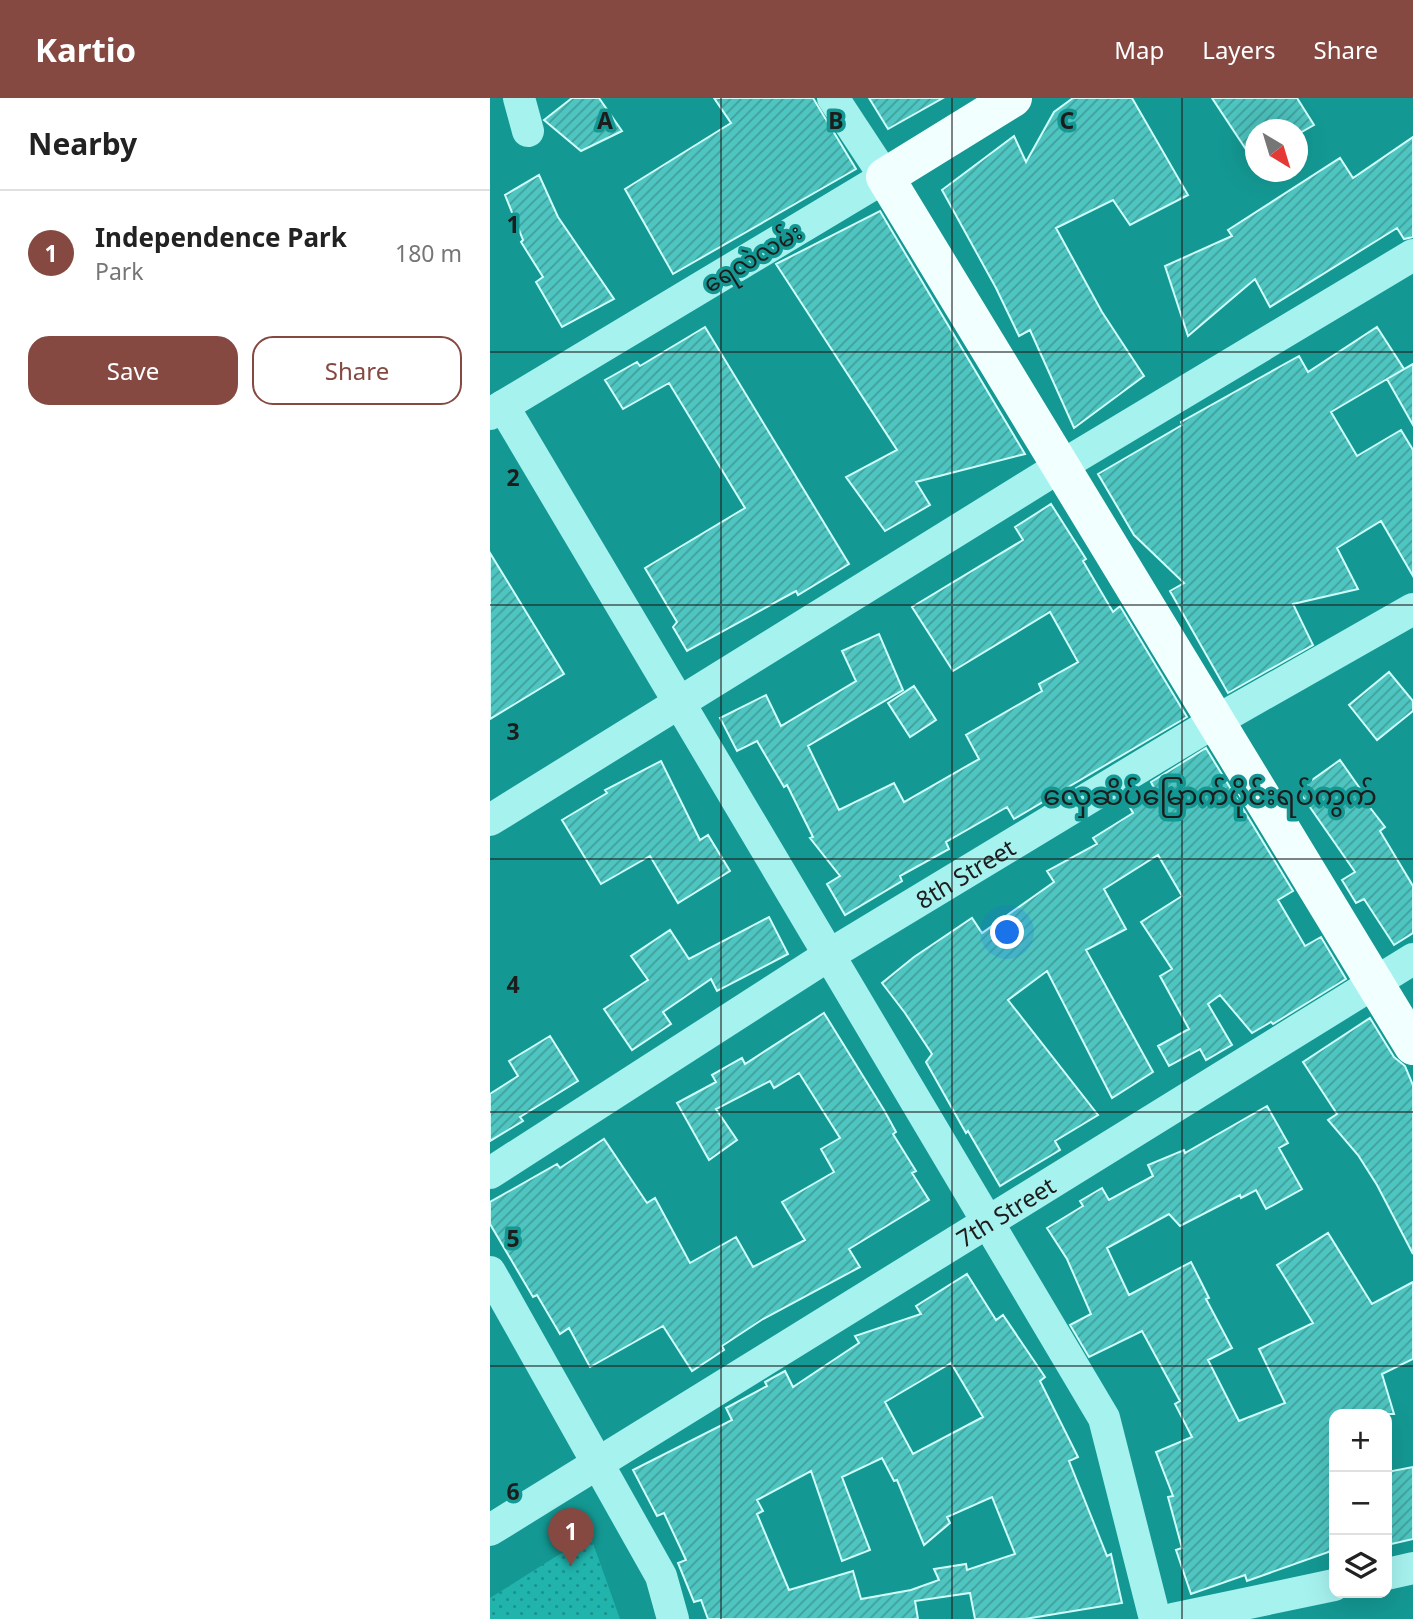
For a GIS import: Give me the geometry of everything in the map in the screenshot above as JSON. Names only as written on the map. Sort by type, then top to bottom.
[{"type":"main road","name":"ရေလဲလမ်း","points":[[885,177],[1013,98]]},
{"type":"main road","points":[[885,177],[1413,1046]]},
{"type":"street","points":[[519,98],[528,131]]},
{"type":"street","points":[[833,98],[885,177]]},
{"type":"street","name":"ရေလဲလမ်း","points":[[496,410],[885,177]]},
{"type":"street","points":[[490,820],[1061,466],[1413,255]]},
{"type":"street","points":[[496,410],[678,703],[1104,1418],[1155,1619]]},
{"type":"street","name":"8th Street","points":[[490,1173],[829,955],[1216,721],[1413,609]]},
{"type":"street","name":"7th Street","points":[[490,1530],[1413,959]]},
{"type":"street","points":[[490,1272],[660,1576],[673,1619]]},
{"type":"street","points":[[1392,1573],[1413,1568]]},
{"type":"street","points":[[1173,1619],[1329,1586]]},
{"type":"green space","points":[[590,1535],[620,1619],[490,1619],[490,1598]]},
{"type":"building","points":[[572,98],[599,98],[622,131],[581,151],[544,120]]},
{"type":"building","points":[[714,98],[813,98],[856,169],[673,274],[625,189],[731,123]]},
{"type":"building","points":[[869,98],[943,98],[888,129]]},
{"type":"building","points":[[1073,98],[1132,98],[1188,195],[1130,225],[1113,200],[1056,228],[1102,312],[1144,376],[1074,428],[1030,330],[1019,336],[942,190],[1014,136],[1026,162],[1054,112]]},
{"type":"building","points":[[1212,98],[1297,98],[1314,125],[1308,128],[1308,119],[1245,119],[1245,148]]},
{"type":"building","points":[[1413,137],[1413,237],[1404,239],[1397,228],[1270,307],[1255,279],[1188,336],[1165,266],[1232,236],[1228,230],[1303,182],[1308,182],[1308,179],[1340,158],[1353,178]]},
{"type":"building","points":[[539,175],[558,217],[614,299],[562,327],[536,282],[543,277],[521,242],[523,240],[505,195]]},
{"type":"building","points":[[880,211],[1025,454],[916,482],[930,505],[885,531],[846,477],[897,450],[776,264]]},
{"type":"building","points":[[705,327],[849,564],[798,595],[796,591],[687,651],[673,627],[677,622],[645,568],[745,508],[669,383],[623,409],[605,380],[637,362],[640,366]]},
{"type":"building","points":[[1377,327],[1404,369],[1331,412],[1357,456],[1401,430],[1413,450],[1413,576],[1381,521],[1337,548],[1358,589],[1293,604],[1313,645],[1228,693],[1170,591],[1184,583],[1134,535],[1098,474],[1182,425],[1181,422],[1299,356],[1308,372]]},
{"type":"building","points":[[1413,364],[1413,425],[1387,379]]},
{"type":"building","points":[[1051,504],[1086,559],[1083,561],[1113,612],[1120,606],[1187,717],[1014,819],[1007,807],[946,842],[949,849],[900,876],[902,881],[845,915],[827,884],[840,876],[810,838],[813,837],[787,785],[784,787],[757,741],[737,751],[720,718],[766,695],[781,726],[856,681],[842,651],[879,634],[903,690],[808,746],[839,810],[894,783],[904,802],[979,759],[966,735],[1042,691],[1039,684],[1078,662],[1050,612],[953,671],[912,607],[1023,540],[1015,527]]},
{"type":"building","points":[[490,553],[564,674],[490,719]]},
{"type":"building","points":[[1389,672],[1413,701],[1413,711],[1377,740],[1349,705]]},
{"type":"building","points":[[914,686],[936,720],[910,737],[888,703]]},
{"type":"building","points":[[1206,748],[1293,891],[1278,900],[1305,946],[1321,937],[1346,979],[1273,1024],[1271,1022],[1252,1033],[1220,995],[1208,1004],[1232,1045],[1206,1060],[1200,1049],[1169,1066],[1158,1046],[1189,1029],[1160,976],[1172,969],[1141,922],[1182,896],[1158,855],[1104,889],[1126,929],[1086,950],[1153,1072],[1112,1098],[1047,971],[1008,1000],[1098,1115],[1055,1141],[1060,1150],[1000,1186],[926,1062],[932,1054],[882,983],[914,957],[972,918],[982,933],[1054,882],[1047,871],[1097,844],[1093,838],[1133,813],[1128,804],[1154,788],[1151,782]]},
{"type":"building","points":[[1340,760],[1361,790],[1358,792],[1385,827],[1380,831],[1413,886],[1413,933],[1394,945],[1364,899],[1356,903],[1342,880],[1355,872],[1298,790]]},
{"type":"building","points":[[661,761],[700,840],[708,835],[730,871],[678,903],[650,856],[601,884],[562,820],[607,793],[605,790]]},
{"type":"building","points":[[769,917],[788,954],[717,991],[711,979],[663,1012],[671,1024],[632,1050],[604,1009],[648,980],[631,956],[670,930],[689,959]]},
{"type":"building","points":[[824,1013],[884,1110],[896,1132],[893,1134],[916,1171],[912,1173],[929,1200],[849,1249],[860,1267],[763,1319],[722,1346],[724,1350],[692,1371],[663,1326],[590,1367],[569,1328],[560,1334],[537,1295],[533,1297],[490,1224],[490,1202],[557,1164],[560,1168],[604,1139],[647,1203],[655,1198],[690,1263],[736,1237],[753,1267],[805,1240],[782,1202],[834,1172],[821,1149],[840,1138],[799,1073],[774,1088],[770,1081],[716,1109],[737,1140],[709,1160],[677,1103],[716,1082],[712,1075],[742,1058],[745,1064]]},
{"type":"building","points":[[1370,1018],[1394,1057],[1405,1066],[1413,1085],[1413,1254],[1358,1155],[1328,1120],[1337,1114],[1303,1062]]},
{"type":"building","points":[[550,1036],[578,1081],[520,1117],[523,1121],[490,1141],[490,1094],[518,1076],[509,1061]]},
{"type":"building","points":[[1267,1106],[1288,1143],[1279,1148],[1302,1189],[1266,1209],[1256,1190],[1241,1198],[1240,1195],[1180,1226],[1169,1214],[1107,1248],[1129,1295],[1191,1262],[1209,1298],[1206,1299],[1232,1348],[1208,1360],[1239,1421],[1285,1403],[1259,1349],[1313,1323],[1277,1265],[1328,1233],[1372,1304],[1413,1282],[1413,1359],[1382,1374],[1394,1414],[1392,1409],[1329,1409],[1329,1552],[1247,1581],[1245,1575],[1191,1594],[1176,1550],[1182,1548],[1168,1497],[1173,1496],[1156,1452],[1192,1437],[1175,1404],[1180,1401],[1142,1331],[1089,1357],[1070,1325],[1091,1314],[1067,1259],[1047,1228],[1083,1206],[1080,1201],[1102,1188],[1109,1200],[1153,1176],[1148,1165],[1184,1150],[1185,1153]]},
{"type":"building","points":[[967,1274],[996,1320],[1003,1315],[1045,1377],[1040,1381],[1078,1457],[1069,1461],[1107,1556],[1111,1554],[1122,1603],[1025,1619],[975,1619],[970,1593],[915,1601],[918,1619],[708,1619],[701,1600],[694,1602],[678,1563],[686,1560],[664,1513],[657,1516],[633,1470],[732,1420],[726,1408],[767,1386],[765,1382],[785,1371],[793,1387],[859,1343],[855,1336],[921,1314],[916,1306]],"holes":[[[951,1363],[983,1417],[913,1454],[885,1402]],[[882,1458],[894,1481],[897,1480],[924,1545],[950,1523],[947,1517],[992,1497],[1015,1554],[967,1570],[966,1564],[934,1569],[939,1580],[911,1590],[861,1599],[853,1571],[789,1590],[757,1514],[763,1511],[757,1500],[811,1471],[842,1561],[870,1550],[842,1477]]]},
{"type":"building","points":[[1413,1467],[1413,1539],[1392,1544],[1392,1472]]},
{"type":"place","name":"Independence Park","points":[[571,1566]]},
{"type":"district","name":"လှေဆိပ်မြောက်ပိုင်းရပ်ကွက်","points":[[1210,794]]}]
